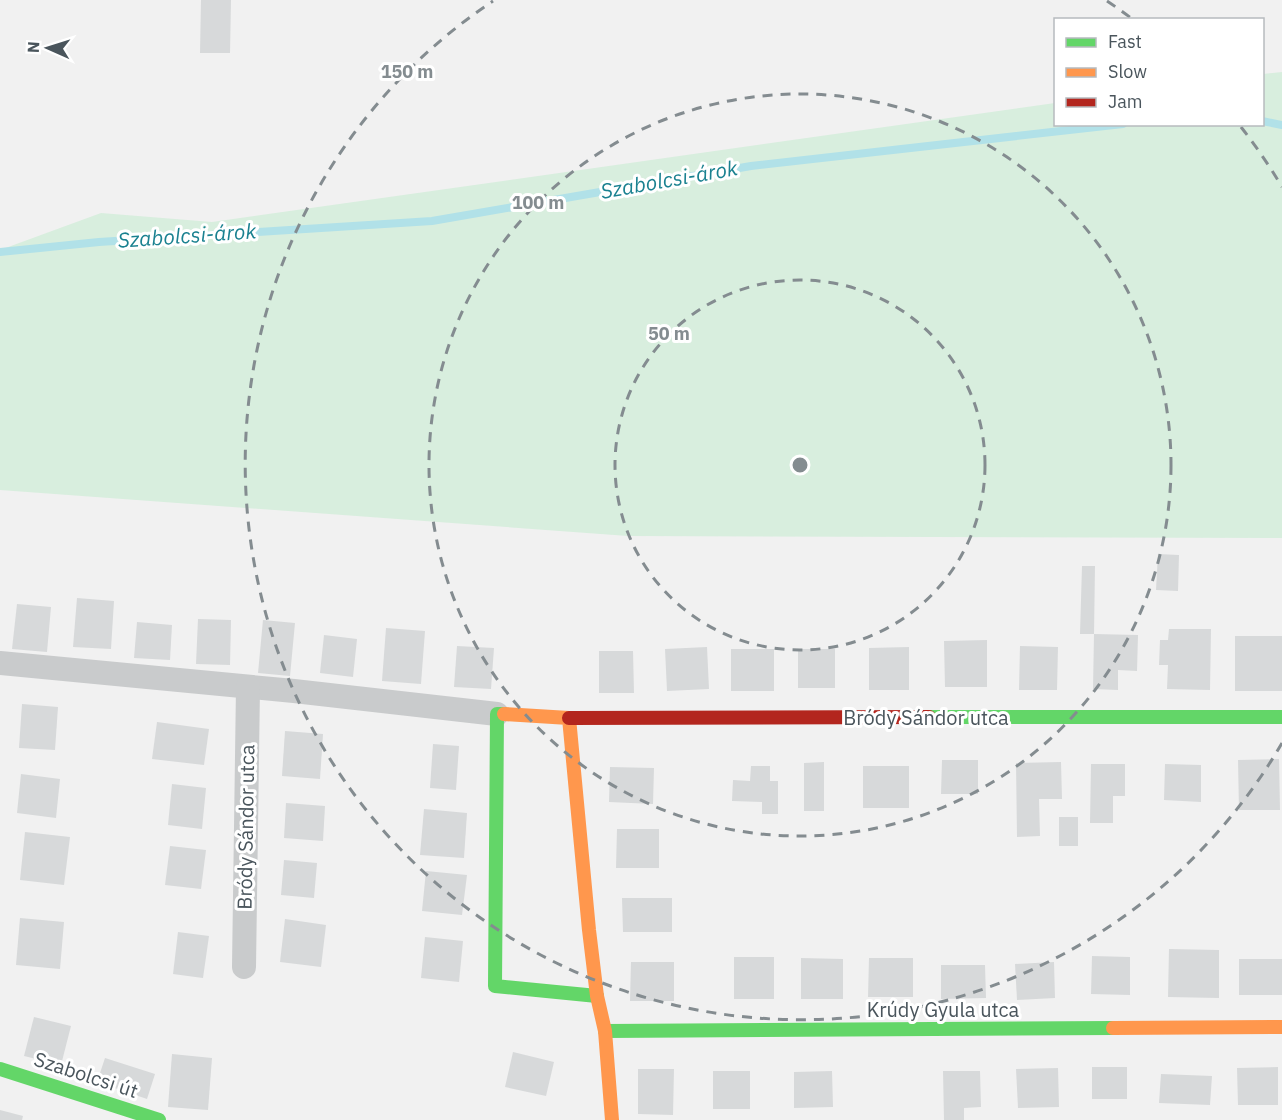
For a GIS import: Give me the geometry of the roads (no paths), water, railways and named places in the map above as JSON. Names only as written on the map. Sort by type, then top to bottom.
[{"type":"street","points":[[0,663],[497,714],[495,986],[597,996]]},
{"type":"street","name":"Bródy Sándor utca","points":[[244,967],[248,687]]},
{"type":"street","name":"Bródy Sándor utca","points":[[497,714],[569,718],[1282,717]]},
{"type":"street","points":[[569,718],[589,930],[597,996],[605,1031],[612,1120]]},
{"type":"street","name":"Krúdy Gyula utca","points":[[605,1031],[1282,1027]]},
{"type":"street","name":"Szabolcsi út","points":[[0,1069],[159,1120]]},
{"type":"waterway","name":"Szabolcsi-árok","points":[[1264,121],[1282,125]]},
{"type":"waterway","name":"Szabolcsi-árok","points":[[0,252],[99,242],[432,221],[751,166],[1105,126]]}]
